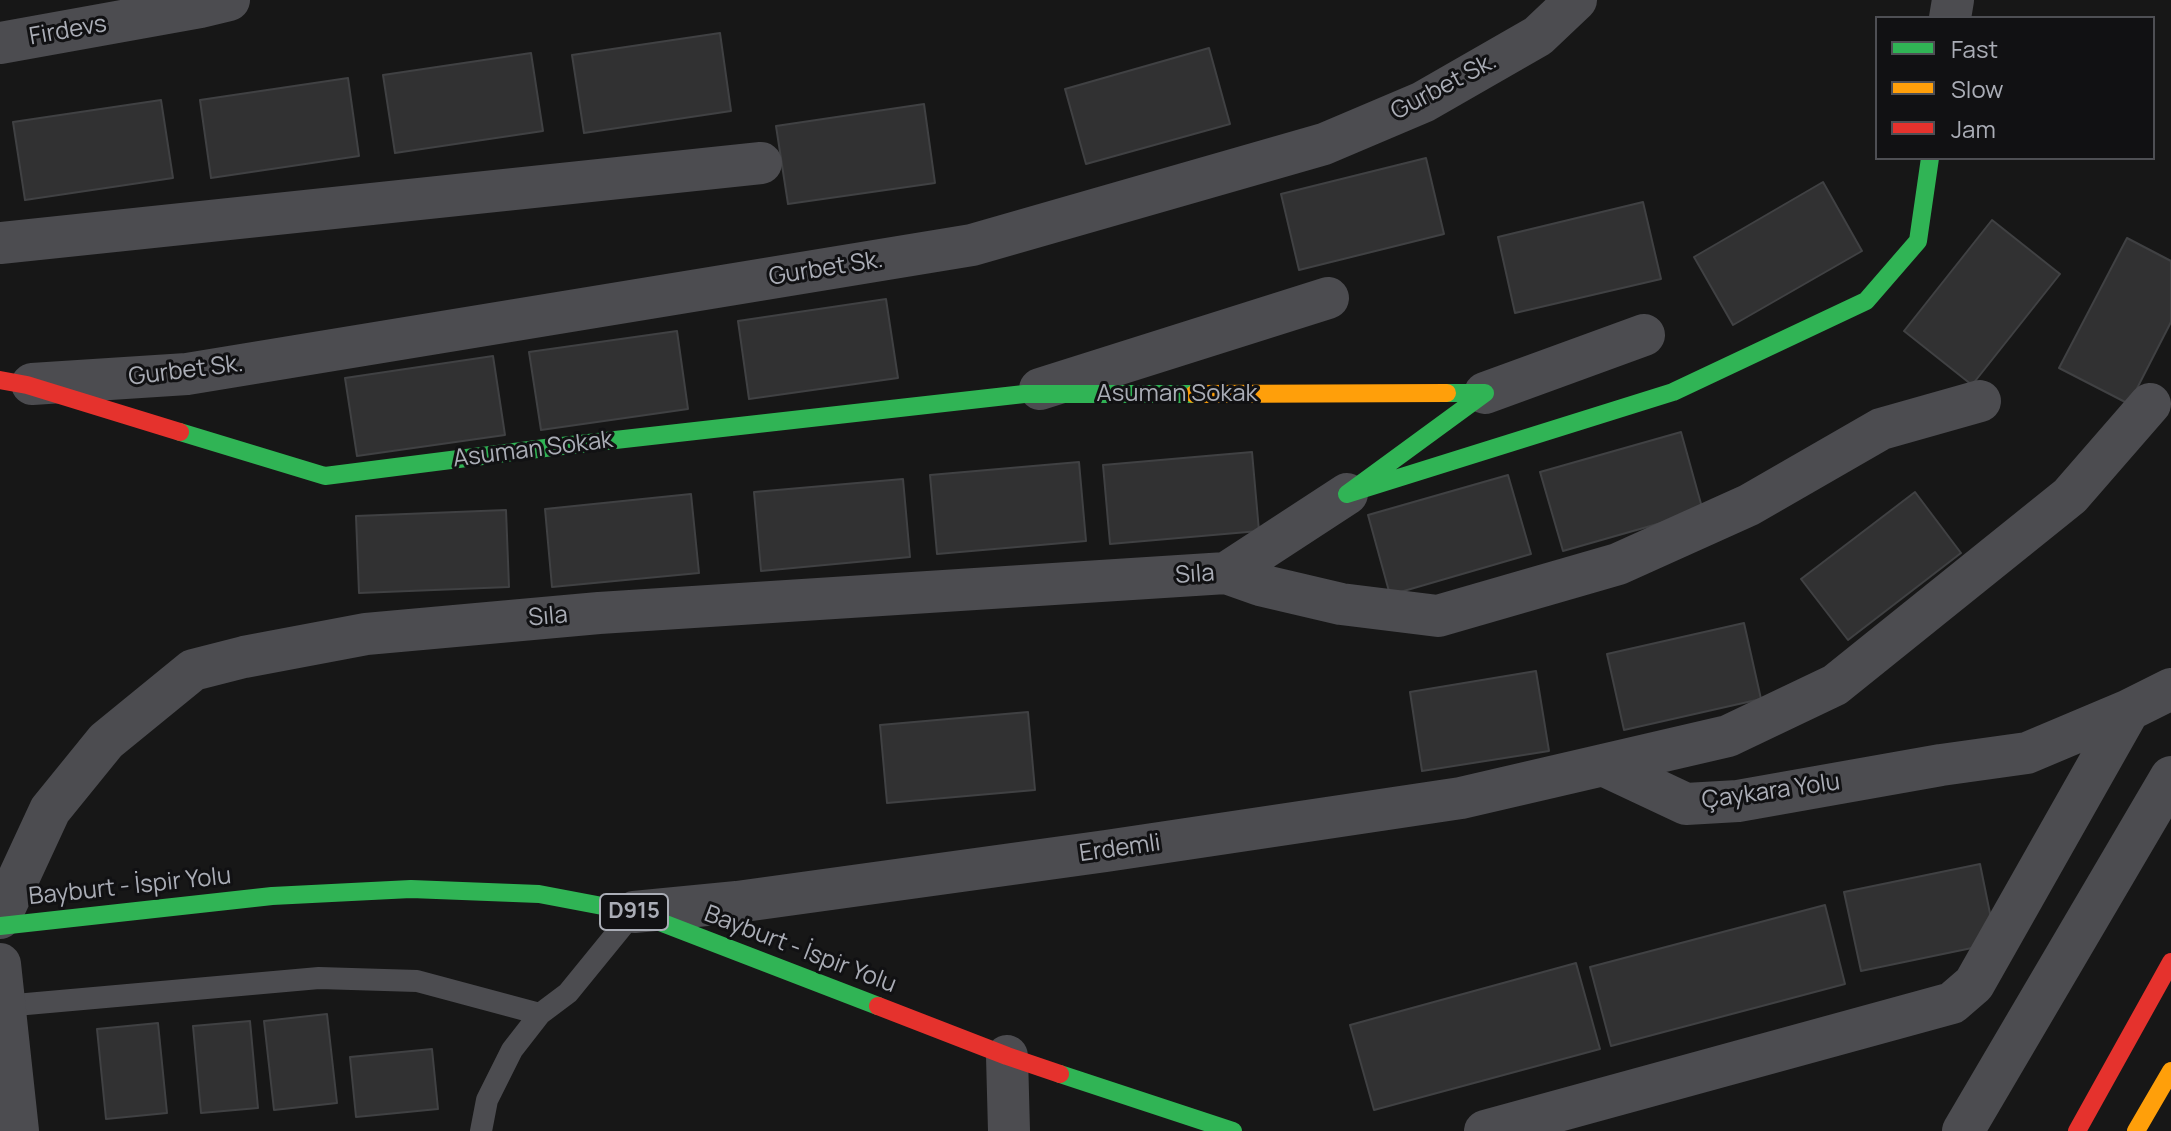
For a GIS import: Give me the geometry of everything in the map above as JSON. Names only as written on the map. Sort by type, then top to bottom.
[{"type":"main road","points":[[1347,494],[1673,392],[1866,301],[1918,241],[1930,160]]},
{"type":"main road","name":"Asuman Sokak","points":[[14,382],[325,476],[1024,394],[1485,393]]},
{"type":"main road","points":[[1347,494],[1485,393]]},
{"type":"main road","name":"Bayburt - İspir Yolu","points":[[0,926],[272,896],[411,889],[539,894],[634,912],[1007,1056],[1233,1131]]},
{"type":"main road","points":[[2077,1131],[2171,962]]},
{"type":"main road","points":[[2136,1131],[2171,1071]]},
{"type":"street","name":"Firdevs","points":[[0,43],[229,0]]},
{"type":"street","name":"Gurbet Sk.","points":[[14,382],[187,374],[972,245],[1324,144],[1436,95],[1538,36],[1576,0]]},
{"type":"street","points":[[0,243],[761,163]]},
{"type":"street","points":[[1024,394],[1328,298]]},
{"type":"street","points":[[1485,393],[1644,335]]},
{"type":"street","points":[[1226,573],[1260,585],[1341,604],[1438,616],[1618,564],[1749,505],[1881,429],[1980,401]]},
{"type":"street","points":[[1603,765],[1728,736],[1835,685],[2070,496],[2150,404]]},
{"type":"street","points":[[1226,573],[1347,494]]},
{"type":"street","name":"Sıla","points":[[0,918],[50,810],[106,741],[193,670],[366,634],[599,613],[1226,573]]},
{"type":"street","name":"Çaykara Yolu","points":[[1603,765],[1686,804],[1738,801],[2027,753],[2171,689]]},
{"type":"street","points":[[1485,1131],[1952,1003],[1974,984],[2129,710]]},
{"type":"street","name":"Erdemli","points":[[634,912],[737,902],[1461,798],[1603,765]]},
{"type":"street","points":[[1963,1131],[2171,777]]},
{"type":"street","points":[[0,964],[18,1131]]},
{"type":"street","points":[[1007,1056],[1009,1131]]},
{"type":"lane","points":[[481,1131],[487,1100],[512,1050],[540,1014],[568,993],[634,912]]},
{"type":"lane","points":[[4,1006],[319,978],[417,981],[540,1014]]},
{"type":"building","points":[[720,33],[731,111],[584,133],[572,55]]},
{"type":"building","points":[[1209,48],[1230,124],[1086,164],[1065,89]]},
{"type":"building","points":[[531,53],[543,131],[395,153],[383,75]]},
{"type":"building","points":[[348,78],[359,156],[211,178],[200,100]]},
{"type":"building","points":[[161,100],[173,178],[25,200],[13,122]]},
{"type":"building","points":[[924,104],[935,183],[788,204],[776,126]]},
{"type":"building","points":[[1426,158],[1444,234],[1299,270],[1281,194]]},
{"type":"building","points":[[1823,182],[1862,251],[1733,325],[1694,257]]},
{"type":"building","points":[[1643,202],[1661,279],[1515,313],[1498,237]]},
{"type":"building","points":[[1992,220],[2060,274],[1972,385],[1904,331]]},
{"type":"building","points":[[2127,238],[2171,261],[2171,322],[2129,404],[2059,368]]},
{"type":"building","points":[[886,299],[898,378],[749,399],[738,321]]},
{"type":"building","points":[[677,331],[688,409],[541,430],[529,352]]},
{"type":"building","points":[[493,356],[505,435],[357,456],[345,378]]},
{"type":"building","points":[[1681,432],[1703,511],[1563,551],[1540,472]]},
{"type":"building","points":[[1252,452],[1259,531],[1110,544],[1103,465]]},
{"type":"building","points":[[1079,462],[1086,541],[937,554],[930,475]]},
{"type":"building","points":[[1508,475],[1531,554],[1390,595],[1368,515]]},
{"type":"building","points":[[903,479],[910,557],[761,571],[754,492]]},
{"type":"building","points":[[1915,492],[1961,553],[1848,640],[1801,579]]},
{"type":"building","points":[[691,494],[699,573],[552,587],[545,509]]},
{"type":"building","points":[[506,510],[509,587],[359,593],[356,516]]},
{"type":"building","points":[[1744,623],[1761,699],[1624,730],[1607,654]]},
{"type":"building","points":[[1536,671],[1549,751],[1422,771],[1410,692]]},
{"type":"building","points":[[1028,712],[1035,790],[887,803],[880,725]]},
{"type":"building","points":[[1980,864],[1996,943],[1861,971],[1844,892]]},
{"type":"building","points":[[1825,905],[1845,984],[1611,1046],[1590,967]]},
{"type":"building","points":[[1576,963],[1600,1049],[1374,1110],[1350,1025]]},
{"type":"building","points":[[327,1014],[337,1103],[274,1110],[264,1021]]},
{"type":"building","points":[[250,1021],[258,1108],[201,1113],[193,1026]]},
{"type":"building","points":[[158,1023],[167,1113],[106,1119],[97,1029]]},
{"type":"building","points":[[432,1049],[438,1109],[356,1117],[350,1057]]},
{"type":"traffic: fast","points":[[1447,393],[1485,393],[1347,494],[1673,392],[1866,301],[1918,241],[1930,160]]},
{"type":"traffic: fast","points":[[180,432],[325,476],[1024,394],[1194,394]]},
{"type":"traffic: fast","points":[[0,926],[272,896],[411,889],[539,894],[634,912],[878,1006]]},
{"type":"traffic: fast","points":[[1060,1074],[1233,1131]]},
{"type":"traffic: slow","points":[[1194,394],[1447,393]]},
{"type":"traffic: slow","points":[[2136,1131],[2171,1071]]},
{"type":"traffic: jam","points":[[0,380],[27,385],[180,432]]},
{"type":"traffic: jam","points":[[2077,1131],[2171,962]]},
{"type":"traffic: jam","points":[[878,1006],[1060,1074]]}]
